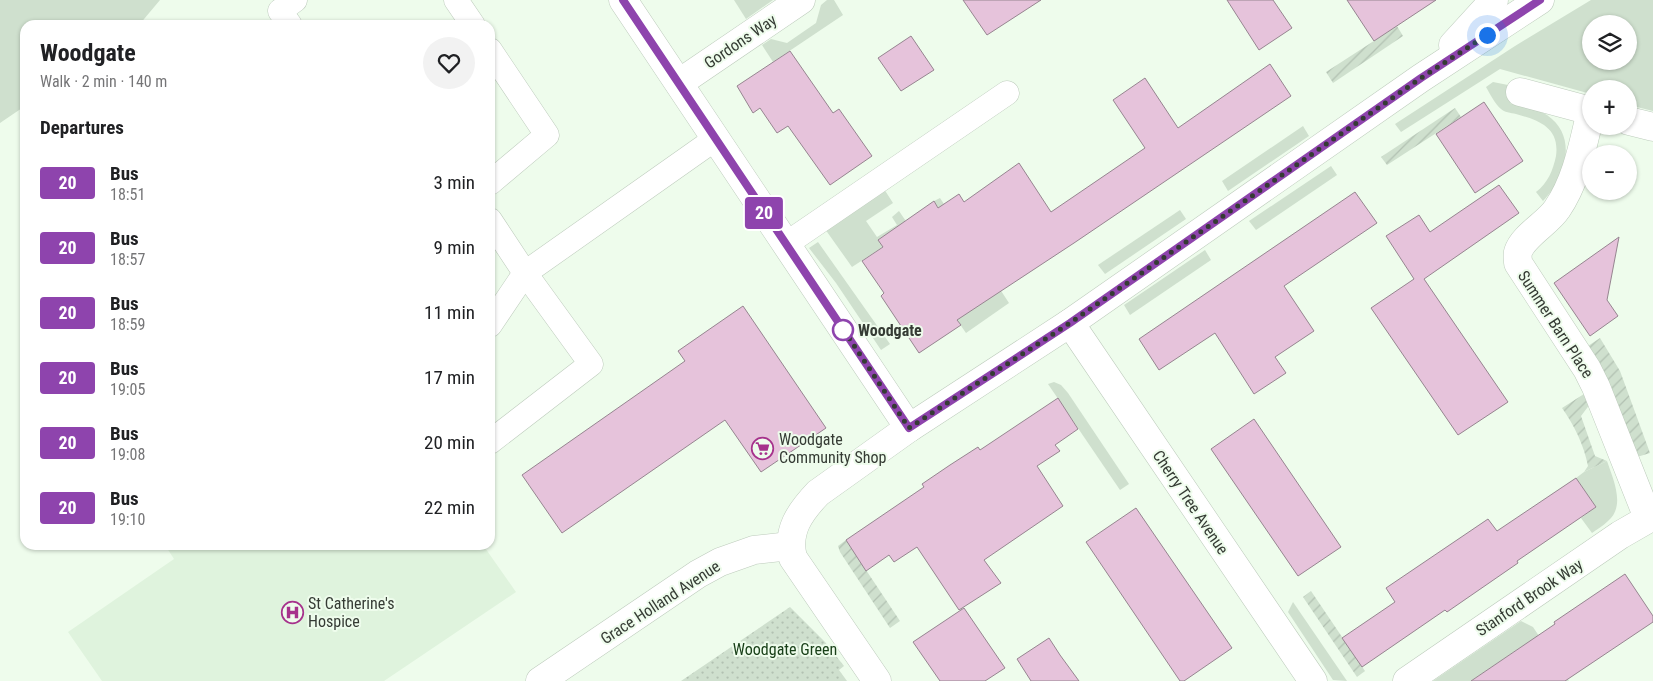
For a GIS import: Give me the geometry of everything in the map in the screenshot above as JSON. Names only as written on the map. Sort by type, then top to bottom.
[{"type":"street","points":[[623,0],[909,428]]},
{"type":"street","name":"Gordons Way","points":[[679,83],[801,0]]},
{"type":"street","points":[[1421,78],[1494,0]]},
{"type":"street","points":[[877,681],[793,558],[790,546],[792,530],[807,504],[818,493],[909,428],[1070,323],[1421,78],[1540,0]]},
{"type":"street","name":"Summer Barn Place","points":[[1520,92],[1582,109]]},
{"type":"street","points":[[1637,123],[1653,127]]},
{"type":"street","name":"Summer Barn Place","points":[[1585,135],[1578,165],[1569,190],[1556,211],[1522,246],[1518,252],[1518,263],[1587,369],[1651,517]]},
{"type":"street","name":"Cherry Tree Avenue","points":[[1070,323],[1313,681]]},
{"type":"street","name":"Stanford Brook Way","points":[[1407,681],[1651,517]]},
{"type":"street","name":"Grace Holland Avenue","points":[[540,681],[698,574],[720,562],[754,550],[790,546]]},
{"type":"lane","points":[[286,20],[280,11],[295,0]]},
{"type":"lane","points":[[456,0],[470,20]]},
{"type":"lane","points":[[495,57],[547,135],[495,179]]},
{"type":"lane","points":[[786,244],[1007,93]]},
{"type":"lane","points":[[495,318],[525,273],[715,139]]},
{"type":"lane","points":[[495,228],[525,273],[591,364],[495,438]]},
{"type":"shaded area","name":"St Catherine's Hospice","points":[[168,550],[487,550],[516,592],[384,681],[102,681],[68,632],[174,559]]},
{"type":"green space","points":[[0,0],[160,0],[143,20],[20,20],[20,109],[0,123]]},
{"type":"green space","points":[[734,0],[773,0],[746,19]]},
{"type":"green space","points":[[827,0],[834,0],[843,15],[773,62],[762,45],[771,39],[787,43],[816,23],[821,5]]},
{"type":"green space","points":[[1591,0],[1653,0],[1653,111],[1637,107],[1637,80],[1582,80],[1582,92],[1500,69],[1401,132],[1395,124],[1515,46]]},
{"type":"green space","points":[[1397,26],[1403,36],[1333,83],[1326,72]]},
{"type":"green space","points":[[1493,82],[1513,86],[1510,103],[1547,115],[1557,124],[1563,134],[1566,146],[1562,169],[1551,192],[1543,201],[1536,192],[1547,180],[1553,166],[1556,156],[1555,138],[1546,126],[1539,122],[1501,109],[1486,87]]},
{"type":"green space","points":[[1455,108],[1461,117],[1387,165],[1381,157]]},
{"type":"green space","points":[[1303,126],[1309,136],[1228,191],[1222,181]]},
{"type":"green space","points":[[1331,166],[1337,175],[1256,230],[1249,221]]},
{"type":"green space","points":[[884,189],[893,203],[866,221],[877,237],[897,225],[892,217],[899,211],[931,258],[898,237],[852,267],[825,229]]},
{"type":"green space","points":[[940,198],[1009,303],[966,333],[957,320],[952,230],[934,201]]},
{"type":"green space","points":[[1180,210],[1186,219],[1105,274],[1098,265]]},
{"type":"green space","points":[[818,242],[890,344],[881,350],[836,283],[809,248]]},
{"type":"green space","points":[[1205,250],[1211,260],[1130,315],[1124,305]]},
{"type":"green space","points":[[1600,338],[1620,371],[1650,453],[1637,457],[1603,369],[1588,346]]},
{"type":"green space","points":[[1054,382],[1061,385],[1068,393],[1129,484],[1120,490],[1048,384]]},
{"type":"green space","points":[[1584,394],[1590,404],[1581,416],[1595,456],[1607,461],[1584,472],[1588,466],[1584,450],[1562,408]]},
{"type":"green space","points":[[1607,461],[1615,484],[1616,508],[1608,521],[1592,533],[1581,518],[1596,507],[1576,478]]},
{"type":"green space","points":[[846,540],[900,621],[890,628],[840,552],[838,546]]},
{"type":"green space","points":[[1311,591],[1365,671],[1357,677],[1303,597]]},
{"type":"green space","points":[[1293,602],[1347,681],[1333,680],[1288,612]]},
{"type":"green space","name":"Woodgate Green","points":[[790,607],[825,642],[844,666],[839,670],[847,681],[681,681]]},
{"type":"green space","points":[[1521,621],[1533,627],[1569,681],[1544,681],[1521,647],[1471,681],[1433,681]]},
{"type":"building","points":[[963,0],[1041,0],[987,35]]},
{"type":"building","points":[[1227,0],[1273,0],[1292,28],[1259,50]]},
{"type":"building","points":[[1347,0],[1436,0],[1374,41]]},
{"type":"building","points":[[911,36],[934,70],[901,91],[878,58]]},
{"type":"building","points":[[790,51],[833,113],[839,109],[872,156],[830,185],[788,126],[777,133],[760,108],[753,113],[737,86]]},
{"type":"building","points":[[1270,64],[1291,96],[957,320],[961,325],[919,353],[881,296],[884,293],[862,261],[883,247],[878,240],[934,201],[938,208],[959,194],[964,202],[1019,163],[1051,212],[1145,148],[1113,100],[1145,78],[1178,128]]},
{"type":"building","points":[[1484,102],[1523,161],[1475,193],[1436,134]]},
{"type":"building","points":[[1499,185],[1519,213],[1424,279],[1508,402],[1458,435],[1371,308],[1414,279],[1386,236],[1419,215],[1430,232]]},
{"type":"building","points":[[1355,192],[1377,223],[1284,286],[1314,331],[1275,357],[1286,373],[1254,394],[1215,333],[1159,370],[1139,339]]},
{"type":"building","points":[[1619,237],[1607,300],[1618,316],[1590,336],[1554,283]]},
{"type":"building","points":[[743,306],[826,428],[761,472],[725,420],[562,533],[522,475],[685,361],[678,351]]},
{"type":"building","points":[[1058,398],[1078,429],[1055,445],[1060,451],[1037,466],[1063,506],[984,560],[1001,583],[959,610],[917,547],[894,562],[889,555],[866,571],[846,540],[924,487],[922,484],[950,465],[978,447],[980,450]]},
{"type":"building","points":[[1254,419],[1341,547],[1298,576],[1211,449]]},
{"type":"building","points":[[1576,478],[1596,507],[1447,612],[1445,610],[1362,667],[1342,638],[1395,602],[1386,588],[1488,519],[1497,531]]},
{"type":"building","points":[[1136,508],[1232,648],[1184,681],[1180,681],[1086,542]]},
{"type":"building","points":[[1625,574],[1653,616],[1653,622],[1565,681],[1471,681],[1555,624],[1554,622]]},
{"type":"building","points":[[964,608],[1005,668],[985,681],[940,681],[913,642]]},
{"type":"building","points":[[1049,638],[1079,681],[1031,681],[1017,659]]},
{"type":"bus line","name":"20","points":[[623,0],[909,428],[1070,323],[1421,78],[1540,0]]},
{"type":"place","name":"Woodgate","points":[[843,330]]},
{"type":"place","name":"Woodgate Community Shop","points":[[763,448]]},
{"type":"place","name":"St Catherine's Hospice","points":[[292,612]]},
{"type":"route","points":[[843,330],[839,323],[909,428],[1070,323],[1421,78],[1487,35]]}]
